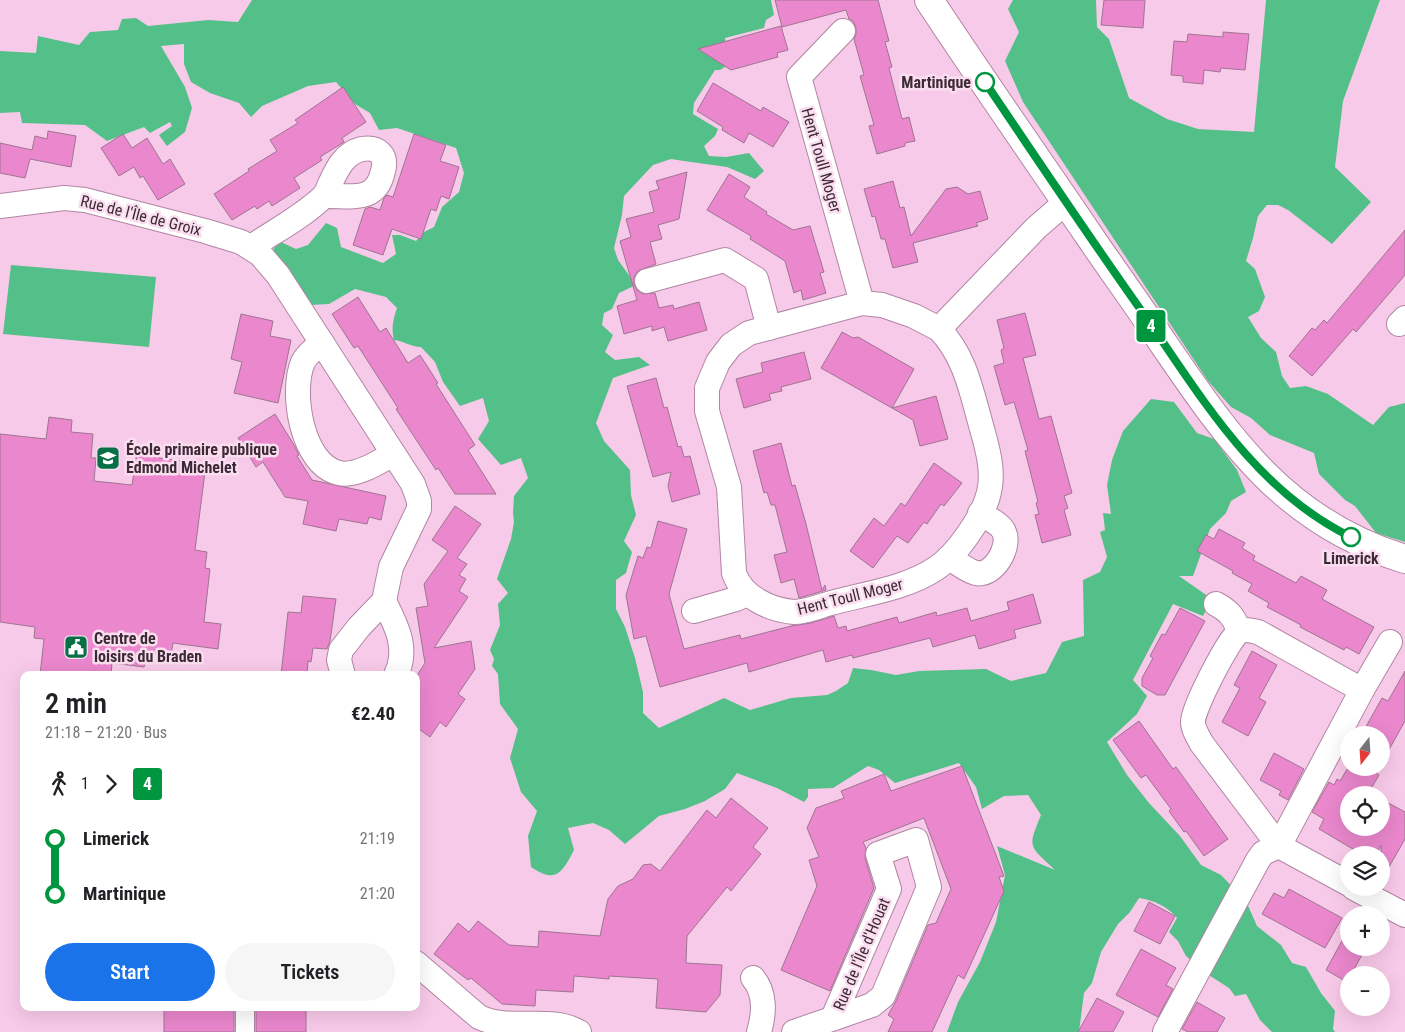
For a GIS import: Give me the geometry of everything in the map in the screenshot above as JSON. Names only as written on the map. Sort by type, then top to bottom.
[{"type":"street","points":[[929,0],[1208,409],[1246,456],[1298,505],[1336,530],[1375,549],[1405,560]]},
{"type":"street","name":"Hent Toull Moger","points":[[843,31],[799,77],[862,303]]},
{"type":"street","points":[[251,247],[325,196]]},
{"type":"street","name":"Rue de l'Île de Groix","points":[[0,206],[64,198],[85,200],[205,231],[251,247],[267,262],[278,275],[417,492],[419,509],[391,567],[384,601]]},
{"type":"street","points":[[938,329],[1036,228],[1066,202]]},
{"type":"street","points":[[647,281],[724,260],[756,279],[769,328]]},
{"type":"street","name":"Hent Toull Moger","points":[[862,303],[882,305],[914,316],[938,329],[955,348],[966,374],[985,441],[990,485],[986,501],[960,544],[949,558],[937,568],[914,580],[799,611],[772,607],[752,598],[736,581],[729,487],[707,411],[707,388],[718,362],[739,338],[749,333],[862,303]]},
{"type":"street","points":[[322,343],[312,350],[304,360],[298,388],[300,418],[314,456],[330,470],[341,474],[366,467],[392,454]]},
{"type":"street","points":[[949,558],[974,573],[980,574],[990,570],[999,559],[1004,549],[1005,533],[1003,529],[980,513]]},
{"type":"street","points":[[694,611],[747,594]]},
{"type":"street","points":[[343,671],[339,660],[341,650],[359,627],[384,601],[398,629],[402,643],[401,661],[397,671]]},
{"type":"street","points":[[1216,604],[1229,611],[1235,619],[1239,631]]},
{"type":"street","points":[[1340,879],[1279,846],[1202,744],[1192,722],[1199,701],[1228,646],[1239,631],[1250,630],[1258,632],[1362,690]]},
{"type":"street","points":[[1165,1032],[1255,865],[1263,853],[1279,846],[1362,690],[1390,642]]},
{"type":"street","name":"Rue de l'Île d'Houat","points":[[794,1032],[872,1005],[883,996],[930,887],[916,840],[878,854],[889,889],[833,1018]]},
{"type":"street","points":[[1369,896],[1405,915]]},
{"type":"street","points":[[420,966],[479,1017],[487,1021],[555,1025],[568,1027],[579,1032]]},
{"type":"street","points":[[753,978],[760,989],[762,999],[763,1016],[759,1032]]},
{"type":"street","points":[[245,1011],[245,1032]]},
{"type":"green space","points":[[252,0],[771,0],[774,15],[766,20],[764,28],[725,38],[728,65],[720,70],[715,70],[694,103],[693,114],[718,129],[715,136],[704,146],[709,156],[726,157],[749,153],[764,171],[755,179],[727,167],[671,159],[653,165],[624,196],[622,215],[614,248],[618,260],[636,285],[619,293],[612,309],[604,313],[602,325],[613,335],[605,352],[615,360],[639,357],[650,365],[613,378],[596,423],[604,441],[630,470],[631,495],[636,515],[624,541],[632,552],[626,573],[616,580],[616,609],[625,627],[635,658],[643,692],[643,713],[659,728],[724,698],[750,710],[791,698],[827,695],[848,683],[853,668],[896,675],[919,671],[986,669],[1011,681],[1046,673],[1062,642],[1084,636],[1083,580],[1100,572],[1107,557],[1100,532],[1105,530],[1103,513],[1111,514],[1107,485],[1112,460],[1123,431],[1151,399],[1174,402],[1197,433],[1214,439],[1237,470],[1246,492],[1231,501],[1226,513],[1210,529],[1193,576],[1179,576],[1212,599],[1203,616],[1173,604],[1133,680],[1147,696],[1137,714],[1107,742],[1127,775],[1149,803],[1180,836],[1201,865],[1221,875],[1246,901],[1257,926],[1281,945],[1292,963],[1306,967],[1321,993],[1335,1011],[1333,1029],[1335,1032],[1272,1032],[1260,1020],[1246,994],[1235,996],[1229,988],[1204,972],[1186,956],[1178,941],[1169,932],[1177,918],[1160,905],[1150,900],[1139,898],[1130,912],[1118,924],[1101,952],[1092,983],[1084,993],[1079,1032],[947,1032],[958,1002],[980,962],[996,922],[1005,875],[997,846],[1055,870],[1035,851],[1033,846],[1032,841],[1041,815],[1028,795],[1004,796],[982,809],[976,787],[959,763],[895,783],[879,770],[868,766],[833,788],[808,789],[808,797],[804,802],[777,788],[737,773],[725,789],[705,801],[659,816],[625,844],[609,830],[593,823],[568,828],[574,850],[562,870],[557,874],[547,875],[531,867],[528,836],[537,811],[521,792],[510,758],[518,729],[500,704],[498,674],[492,666],[494,659],[490,650],[500,625],[498,604],[508,593],[497,579],[511,539],[514,522],[514,496],[528,478],[521,458],[501,465],[478,439],[489,421],[483,398],[460,406],[443,382],[435,362],[421,347],[394,340],[393,324],[397,308],[386,297],[355,289],[329,304],[311,305],[272,256],[274,248],[281,242],[296,249],[308,245],[326,223],[337,228],[341,247],[383,263],[396,254],[392,235],[400,235],[416,241],[424,232],[434,227],[442,207],[459,192],[464,173],[456,148],[397,128],[379,130],[370,113],[355,104],[336,82],[308,86],[262,106],[251,117],[239,103],[210,93],[191,82],[184,64],[184,44],[161,46],[185,87],[192,108],[185,132],[167,146],[159,135],[172,126],[170,122],[150,133],[144,127],[107,141],[85,125],[22,123],[20,112],[0,113],[0,51],[36,53],[38,36],[79,45],[90,32],[118,30],[122,19],[136,18],[148,26],[208,20],[238,22]]},
{"type":"green space","points":[[1013,0],[1096,0],[1097,27],[1109,39],[1129,98],[1167,119],[1198,129],[1254,132],[1266,0],[1380,0],[1343,101],[1335,167],[1371,202],[1332,244],[1288,210],[1278,205],[1267,205],[1258,216],[1246,261],[1255,269],[1265,297],[1259,311],[1248,317],[1261,338],[1276,352],[1282,376],[1290,388],[1306,386],[1328,394],[1373,425],[1389,407],[1405,403],[1405,542],[1376,533],[1355,506],[1345,500],[1319,474],[1314,453],[1270,435],[1251,418],[1231,407],[1208,381],[1023,102],[1005,61],[1019,32],[1008,9]]},
{"type":"green space","points":[[11,265],[156,277],[149,347],[3,334]]},
{"type":"building","points":[[775,0],[878,0],[889,41],[885,42],[892,67],[889,68],[902,119],[909,117],[915,141],[877,154],[869,126],[874,125],[860,76],[864,75],[854,39],[856,28],[853,21],[849,19],[846,10],[782,27]]},
{"type":"building","points":[[1104,0],[1145,0],[1143,28],[1101,25]]},
{"type":"building","points":[[781,26],[788,50],[777,53],[778,57],[731,70],[698,49]]},
{"type":"building","points":[[1223,32],[1249,34],[1245,70],[1221,68],[1220,72],[1204,70],[1203,84],[1183,82],[1183,76],[1171,75],[1174,41],[1187,42],[1188,34],[1223,37]]},
{"type":"building","points":[[713,83],[761,111],[763,107],[789,122],[773,147],[749,133],[744,143],[722,130],[723,127],[697,111]]},
{"type":"building","points":[[343,87],[366,122],[342,138],[344,142],[320,157],[322,160],[294,178],[300,188],[272,206],[269,201],[257,209],[255,206],[232,220],[214,194],[277,151],[270,140],[298,123],[295,120]]},
{"type":"building","points":[[48,131],[76,136],[71,167],[30,159],[25,178],[0,173],[0,143],[32,150],[35,136],[47,139]]},
{"type":"building","points":[[123,134],[132,148],[147,138],[163,164],[170,159],[185,184],[158,200],[143,176],[140,178],[134,167],[119,176],[101,148]]},
{"type":"building","points":[[414,134],[446,145],[440,161],[459,167],[449,199],[441,196],[436,211],[431,209],[421,239],[392,229],[383,255],[353,245],[365,209],[370,207],[380,210],[387,195],[393,197]]},
{"type":"building","points":[[687,172],[679,219],[658,225],[662,239],[650,242],[656,264],[638,271],[634,277],[634,284],[637,290],[643,294],[655,293],[659,308],[673,305],[674,309],[699,302],[707,330],[668,341],[664,327],[652,331],[652,326],[624,334],[617,306],[637,300],[620,241],[631,237],[626,219],[654,212],[649,192],[659,189],[656,181]]},
{"type":"building","points":[[729,174],[750,187],[744,197],[767,212],[766,214],[793,230],[810,226],[824,272],[820,273],[826,293],[803,300],[801,290],[794,293],[785,261],[750,239],[751,236],[707,210]]},
{"type":"building","points":[[893,181],[900,208],[904,207],[911,236],[946,189],[957,187],[968,194],[980,191],[988,219],[976,223],[978,226],[913,243],[918,262],[893,268],[885,239],[881,239],[875,216],[872,217],[864,189]]},
{"type":"building","points":[[1405,230],[1405,275],[1356,332],[1353,329],[1312,376],[1289,356],[1312,328],[1315,330],[1324,320],[1327,323]]},
{"type":"building","points":[[358,297],[380,332],[386,328],[408,363],[420,355],[475,445],[468,450],[496,494],[455,494],[438,468],[436,470],[358,346],[354,348],[332,314]]},
{"type":"building","points":[[1025,313],[1036,355],[1023,358],[1039,419],[1051,416],[1072,493],[1064,496],[1068,508],[1064,510],[1071,535],[1042,543],[1035,515],[1039,514],[1036,503],[1038,502],[1025,451],[1028,450],[1014,402],[1005,405],[994,366],[1004,363],[1001,350],[1004,348],[997,320]]},
{"type":"building","points":[[241,314],[273,321],[270,336],[291,340],[278,403],[234,393],[242,362],[231,359]]},
{"type":"building","points":[[842,332],[853,338],[858,337],[914,369],[892,408],[821,368]]},
{"type":"building","points":[[804,352],[811,379],[781,387],[782,391],[769,394],[771,400],[744,408],[736,379],[763,372],[761,363]]},
{"type":"building","points":[[656,378],[664,408],[667,407],[678,447],[681,446],[684,457],[690,456],[700,494],[672,502],[668,486],[671,472],[653,477],[627,386]]},
{"type":"building","points":[[936,396],[948,439],[920,446],[913,420],[892,408]]},
{"type":"building","points":[[275,414],[312,480],[386,496],[381,520],[369,517],[367,524],[339,519],[336,531],[303,524],[308,501],[285,497],[263,462],[256,467],[238,438]]},
{"type":"building","points":[[49,417],[72,420],[71,432],[93,434],[91,458],[96,458],[94,481],[132,485],[138,445],[160,449],[159,458],[206,464],[195,550],[207,552],[205,568],[210,569],[204,622],[221,624],[218,649],[173,643],[171,655],[147,652],[144,667],[112,663],[111,671],[40,671],[44,639],[34,638],[35,627],[0,622],[0,434],[46,439]]},
{"type":"building","points":[[781,443],[792,486],[795,485],[806,524],[822,590],[825,585],[826,590],[799,598],[794,579],[781,583],[774,555],[787,552],[775,505],[771,505],[767,492],[764,493],[753,451]]},
{"type":"building","points":[[934,463],[962,483],[944,506],[941,504],[927,524],[924,522],[908,543],[897,536],[873,568],[850,551],[874,518],[884,526],[901,503],[905,506]]},
{"type":"building","points":[[455,506],[481,524],[457,558],[467,564],[459,575],[466,579],[459,591],[468,597],[434,648],[471,641],[475,669],[458,694],[465,699],[446,727],[440,722],[430,737],[420,730],[420,671],[425,663],[416,608],[428,606],[424,584],[448,551],[432,540]]},
{"type":"building","points":[[658,521],[687,529],[669,594],[684,649],[740,635],[741,639],[834,616],[838,628],[846,626],[847,631],[897,617],[899,623],[936,612],[937,616],[967,608],[971,621],[1009,610],[1007,602],[1033,594],[1041,623],[1014,630],[1016,638],[979,649],[975,635],[933,647],[930,638],[853,658],[852,655],[826,662],[823,650],[749,672],[747,663],[660,687],[646,636],[634,639],[626,595],[638,556],[643,558],[647,547],[651,548]]},
{"type":"building","points":[[1219,529],[1245,543],[1242,548],[1255,556],[1253,560],[1296,583],[1301,576],[1327,590],[1322,599],[1374,627],[1359,654],[1346,647],[1344,650],[1267,607],[1269,603],[1248,591],[1252,584],[1197,551],[1206,535],[1214,539]]},
{"type":"building","points":[[303,596],[336,599],[330,641],[327,649],[313,648],[311,662],[308,661],[307,671],[281,671],[288,612],[301,613]]},
{"type":"building","points":[[1180,608],[1205,621],[1165,695],[1157,695],[1142,686],[1142,678],[1153,658],[1150,656],[1162,634],[1165,635]]},
{"type":"building","points":[[1252,651],[1277,665],[1259,698],[1266,702],[1248,736],[1222,722],[1240,688],[1234,685]]},
{"type":"building","points":[[1405,671],[1405,721],[1390,748],[1390,726],[1366,726],[1382,698],[1388,701]]},
{"type":"building","points":[[1139,721],[1173,769],[1176,767],[1228,839],[1204,856],[1186,831],[1184,832],[1176,821],[1169,811],[1171,809],[1146,775],[1141,778],[1113,740]]},
{"type":"building","points":[[1274,753],[1304,769],[1288,800],[1279,795],[1281,791],[1260,780]]},
{"type":"building","points":[[962,766],[1004,876],[999,877],[1004,891],[964,979],[958,975],[932,1032],[888,1032],[894,1019],[888,1015],[896,1001],[928,925],[936,923],[951,889],[924,818],[863,842],[866,848],[865,858],[874,888],[830,991],[781,970],[817,886],[809,860],[819,857],[807,828],[816,808],[844,798],[841,791],[884,774],[891,791]]},
{"type":"building","points":[[1343,776],[1378,776],[1373,786],[1340,786],[1340,836],[1390,836],[1390,804],[1405,812],[1405,839],[1390,865],[1390,846],[1348,846],[1319,829],[1324,819],[1312,812],[1329,782],[1334,785],[1337,779],[1340,781]]},
{"type":"building","points":[[731,798],[768,828],[753,847],[761,854],[731,891],[727,887],[687,936],[686,963],[722,965],[720,995],[706,1012],[656,1008],[658,979],[609,976],[609,979],[574,976],[573,992],[536,990],[535,1006],[502,1004],[471,978],[468,980],[434,954],[458,923],[469,932],[478,921],[509,945],[538,947],[539,931],[600,936],[608,899],[618,886],[633,879],[643,865],[651,864],[660,871],[707,810],[716,818]]},
{"type":"building","points":[[1289,889],[1340,917],[1340,922],[1325,948],[1262,914],[1274,893],[1284,898]]},
{"type":"building","points":[[1149,902],[1175,916],[1160,944],[1134,931]]},
{"type":"building","points":[[1340,944],[1340,956],[1361,956],[1356,966],[1340,966],[1340,978],[1326,970]]},
{"type":"building","points":[[1141,949],[1176,968],[1166,985],[1173,989],[1158,1017],[1116,995]]},
{"type":"building","points":[[1097,998],[1124,1012],[1113,1032],[1078,1032]]},
{"type":"building","points":[[1197,1002],[1225,1018],[1217,1032],[1188,1032],[1182,1029]]},
{"type":"building","points":[[164,1011],[234,1011],[234,1032],[164,1032]]},
{"type":"building","points":[[256,1011],[306,1011],[306,1032],[256,1032]]},
{"type":"bus line","name":"4","points":[[985,82],[1197,394],[1237,446],[1257,468],[1298,505],[1336,530],[1351,537]]},
{"type":"place","name":"Martinique","points":[[985,82]]},
{"type":"place","name":"École primaire publique Edmond Michelet","points":[[108,458]]},
{"type":"place","name":"Limerick","points":[[1351,537]]},
{"type":"place","name":"Centre de loisirs du Braden","points":[[76,647]]}]
